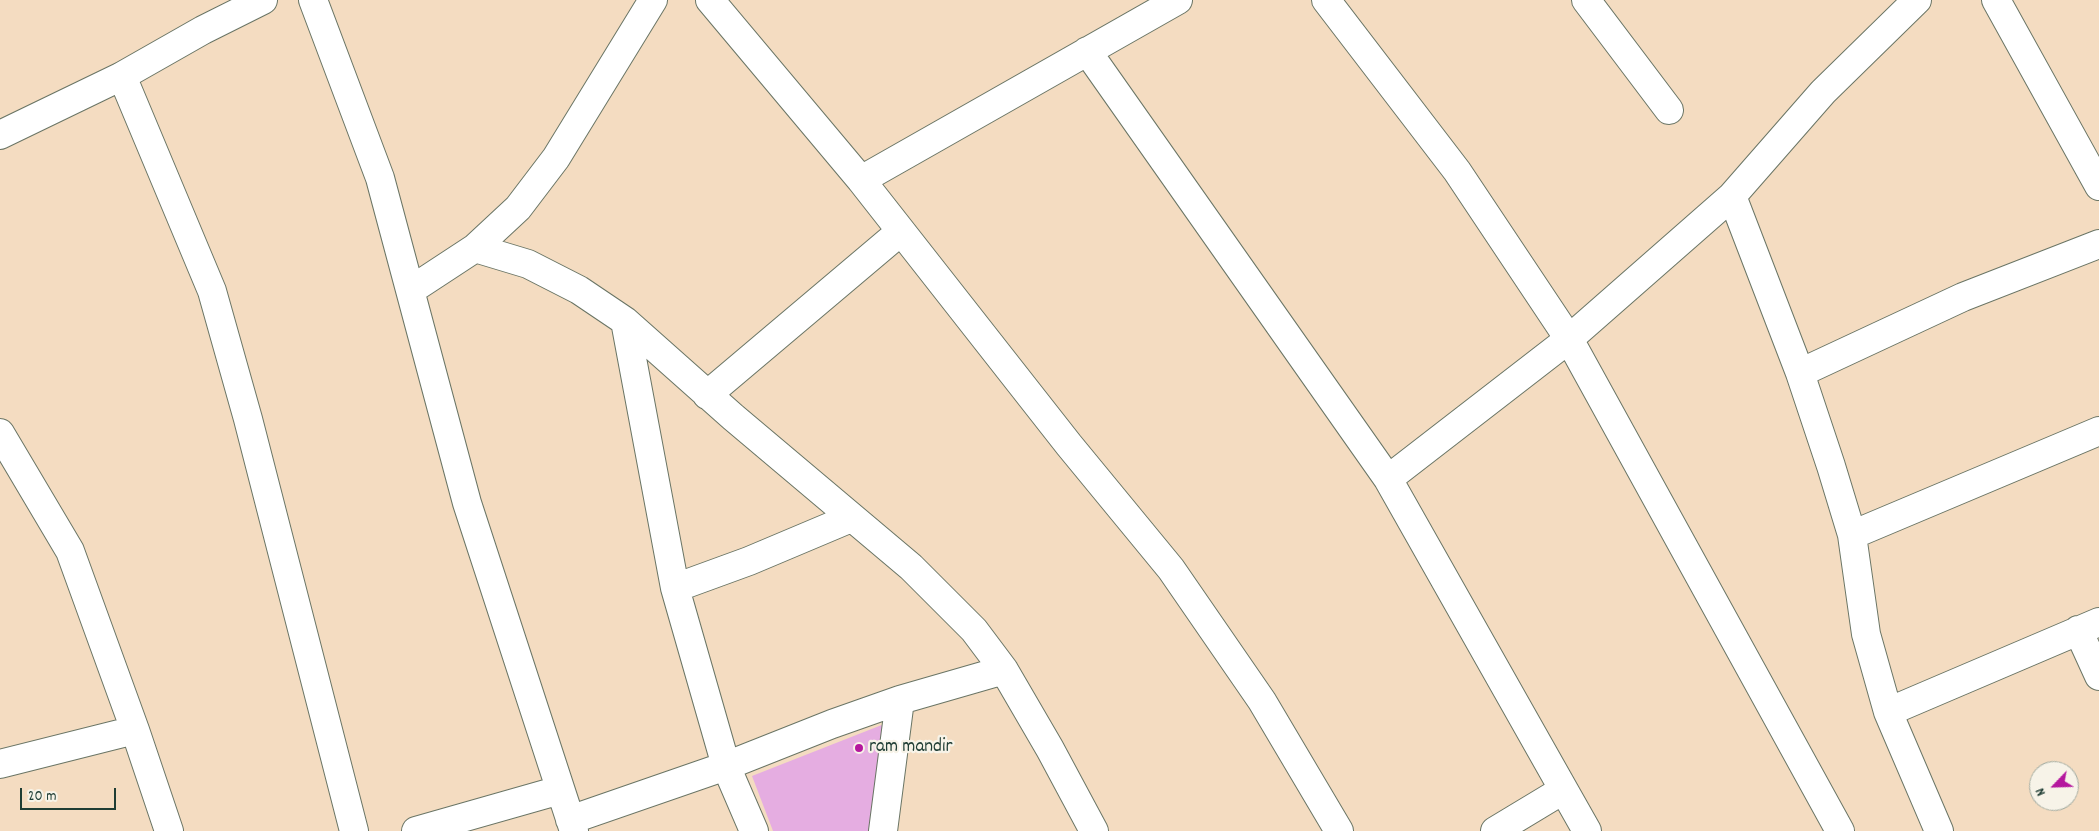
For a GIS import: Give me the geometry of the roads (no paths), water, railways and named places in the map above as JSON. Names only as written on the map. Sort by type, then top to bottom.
[{"type":"street","points":[[0,135],[122,76],[203,30],[263,0]]},
{"type":"street","points":[[313,0],[380,178],[467,503],[572,825],[832,724],[900,700],[1004,670]]},
{"type":"street","points":[[411,290],[475,248],[518,208],[556,158],[653,0]]},
{"type":"street","points":[[861,180],[1178,0]]},
{"type":"street","points":[[1326,0],[1457,171],[1569,339],[1840,831]]},
{"type":"street","points":[[1586,0],[1669,110]]},
{"type":"street","points":[[1388,479],[1569,339],[1732,196],[1824,92],[1917,0]]},
{"type":"street","points":[[1996,0],[2099,186]]},
{"type":"street","points":[[713,1],[861,180],[1069,446],[1171,569],[1262,700],[1339,831]]},
{"type":"street","points":[[1087,51],[1388,479],[1587,831]]},
{"type":"street","points":[[122,76],[212,291],[248,419],[354,831]]},
{"type":"street","points":[[1732,196],[1800,373],[1852,535],[1866,634],[1888,712],[1938,831]]},
{"type":"street","points":[[707,395],[900,232]]},
{"type":"street","points":[[1800,373],[1963,298],[2099,244]]},
{"type":"street","points":[[475,248],[528,264],[579,290],[625,321],[707,395],[911,567],[974,630],[1004,670],[1050,749],[1093,830]]},
{"type":"street","points":[[625,321],[675,588],[726,766],[754,831]]},
{"type":"street","points":[[1852,535],[2099,431]]},
{"type":"street","points":[[0,433],[70,551],[135,730],[169,831]]},
{"type":"street","points":[[675,588],[749,561],[851,518]]},
{"type":"street","points":[[1888,712],[2089,626],[2099,676]]},
{"type":"street","points":[[883,831],[900,700]]},
{"type":"street","points":[[0,764],[135,730]]},
{"type":"street","points":[[416,831],[560,790]]},
{"type":"street","points":[[1495,831],[1564,790]]},
{"type":"place","name":"ram mandir","points":[[859,748]]}]
